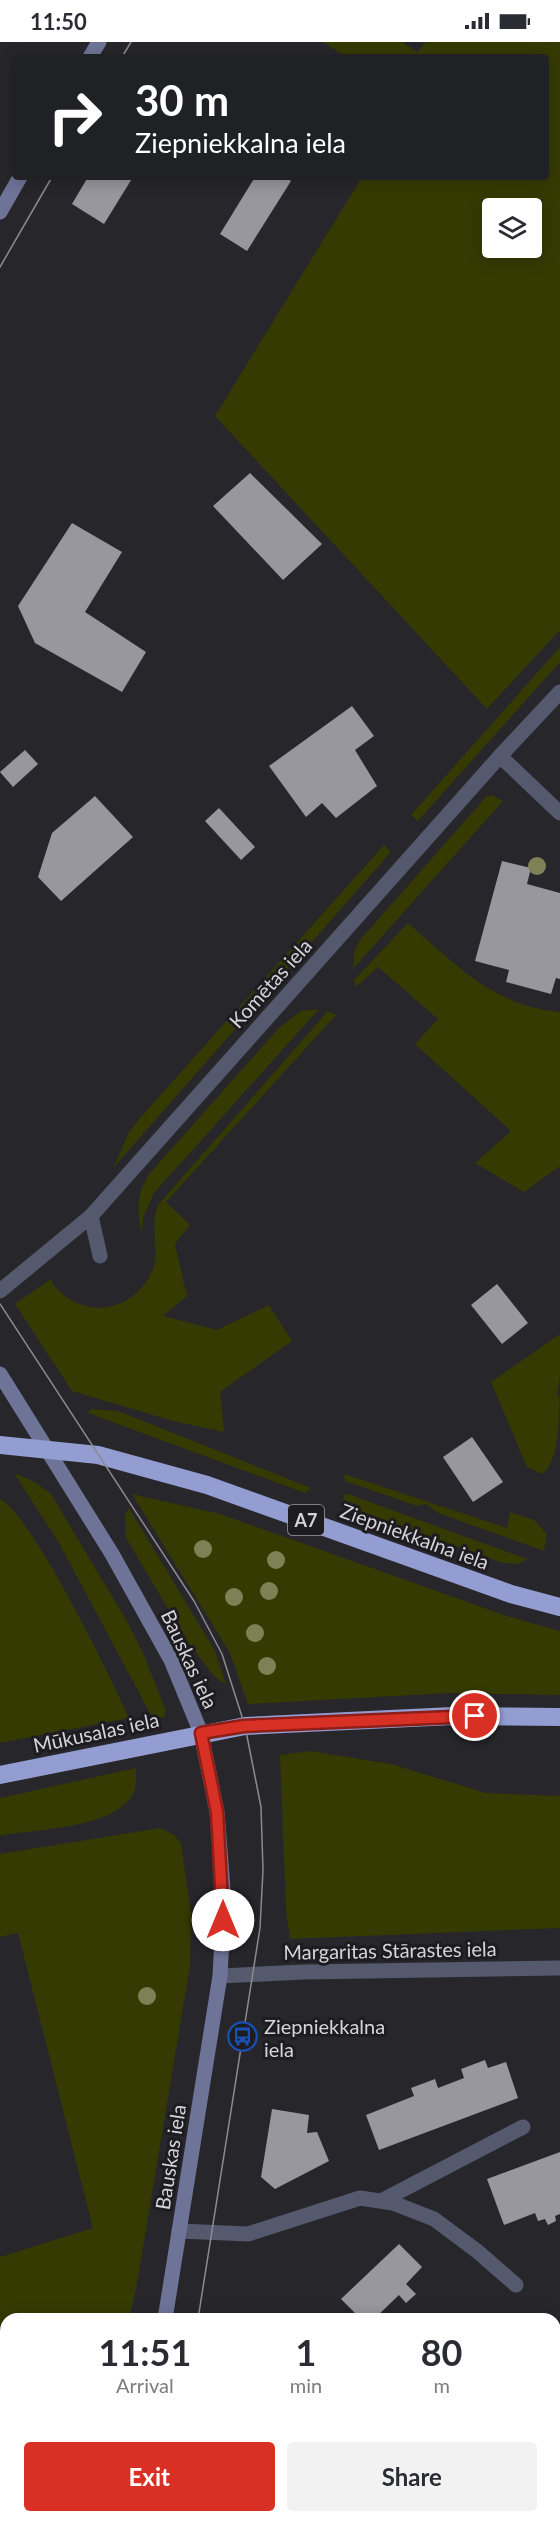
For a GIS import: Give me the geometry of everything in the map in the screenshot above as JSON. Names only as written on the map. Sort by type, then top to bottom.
[{"type":"highway","name":"A7","points":[[0,1445],[48,1449]]},
{"type":"highway","name":"Ziepniekkalna iela","points":[[48,1449],[98,1455],[207,1485],[511,1594],[560,1607]]},
{"type":"highway","points":[[201,1733],[244,1726],[453,1716],[560,1717]]},
{"type":"highway","name":"Mūkusalas iela","points":[[0,1775],[201,1733]]},
{"type":"main road","points":[[0,212],[18,180]]},
{"type":"main road","name":"Bauskas iela","points":[[0,1374],[112,1554],[171,1660],[201,1733],[217,1812],[224,1900],[220,1977],[166,2313]]},
{"type":"street","name":"Komētas iela","points":[[0,1291],[91,1216],[500,756],[560,692]]},
{"type":"street","points":[[500,756],[560,813]]},
{"type":"street","points":[[91,1216],[100,1256]]},
{"type":"street","name":"Margaritas Stārastes iela","points":[[220,1977],[304,1972],[560,1968]]},
{"type":"street","points":[[381,2201],[523,2127]]},
{"type":"street","points":[[179,2231],[248,2234],[360,2198],[381,2201],[434,2218],[516,2285]]},
{"type":"green space","points":[[323,42],[402,42],[417,52],[426,42],[560,42],[560,630],[487,709],[215,416],[360,180],[549,180],[549,54],[342,54]]},
{"type":"green space","points":[[560,647],[560,662],[418,821],[411,815]]},
{"type":"green space","points":[[492,795],[503,801],[353,969],[354,952],[360,940],[486,797]]},
{"type":"green space","points":[[384,845],[391,852],[113,1168],[129,1132],[139,1119]]},
{"type":"green space","points":[[408,923],[477,981],[515,1001],[536,1008],[560,1012],[560,1166],[524,1192],[475,1163],[511,1131],[415,1044],[438,1019],[378,967],[356,987],[354,980]]},
{"type":"green space","points":[[319,1009],[154,1193],[143,1218],[142,1233],[139,1217],[140,1194],[150,1173],[279,1028],[301,1011]]},
{"type":"green space","points":[[328,1011],[336,1015],[166,1202],[190,1225],[175,1244],[187,1296],[163,1316],[217,1330],[269,1305],[292,1341],[220,1392],[224,1432],[173,1421],[72,1391],[15,1304],[51,1279],[65,1296],[90,1307],[116,1305],[138,1292],[147,1281],[155,1262],[154,1223],[158,1205]]},
{"type":"green space","points":[[560,1334],[557,1439],[552,1460],[542,1474],[527,1467],[491,1382]]},
{"type":"green space","points":[[91,1409],[118,1411],[311,1488],[305,1493],[88,1413]]},
{"type":"green space","points":[[14,1473],[35,1482],[51,1494],[128,1623],[144,1655],[166,1711],[164,1717],[153,1719],[59,1543]]},
{"type":"green space","points":[[344,1474],[507,1528],[510,1512],[534,1520],[547,1534],[544,1551],[438,1513],[426,1504],[417,1506],[345,1481]]},
{"type":"green space","points":[[345,1493],[527,1559],[519,1564],[503,1563],[342,1505]]},
{"type":"green space","points":[[132,1494],[220,1514],[504,1615],[560,1631],[560,1695],[450,1693],[248,1704],[230,1653]]},
{"type":"green space","points":[[0,1499],[14,1511],[50,1565],[89,1636],[129,1718],[0,1743]]},
{"type":"green space","points":[[129,1508],[215,1651],[226,1685],[214,1676],[189,1644],[125,1536],[125,1515]]},
{"type":"green space","points":[[310,1751],[391,1764],[486,1793],[560,1796],[560,1928],[290,1939],[286,1910],[280,1755]]},
{"type":"green space","points":[[136,1768],[134,1792],[124,1804],[110,1814],[74,1825],[0,1836],[0,1798]]},
{"type":"green space","points":[[160,1828],[174,1835],[181,1843],[191,1913],[190,1966],[130,2313],[0,2313],[0,2257],[93,2228],[18,1933],[0,1937],[0,1854]]},
{"type":"building","points":[[86,180],[131,180],[104,224],[72,204]]},
{"type":"building","points":[[253,180],[291,181],[247,251],[220,234]]},
{"type":"building","points":[[250,473],[322,544],[283,580],[213,506]]},
{"type":"building","points":[[72,523],[122,552],[85,612],[146,652],[122,692],[35,643],[18,606]]},
{"type":"building","points":[[352,706],[374,736],[355,750],[377,786],[336,818],[322,803],[306,817],[269,766]]},
{"type":"building","points":[[25,750],[38,764],[13,787],[0,772]]},
{"type":"building","points":[[95,796],[133,837],[61,901],[38,877],[52,833]]},
{"type":"building","points":[[219,808],[255,847],[241,860],[205,821]]},
{"type":"building","points":[[502,861],[531,868],[527,884],[560,893],[560,979],[556,978],[551,994],[506,982],[509,970],[475,961]]},
{"type":"building","points":[[497,1284],[528,1323],[502,1344],[471,1305]]},
{"type":"building","points":[[472,1437],[503,1482],[473,1502],[443,1457]]},
{"type":"building","points":[[485,2060],[488,2068],[506,2062],[518,2098],[379,2150],[366,2115],[414,2096],[411,2088],[435,2079],[438,2088],[464,2078],[461,2069]]},
{"type":"building","points":[[272,2109],[309,2115],[307,2133],[317,2132],[329,2161],[275,2189],[261,2177]]},
{"type":"building","points":[[560,2152],[560,2214],[555,2216],[556,2221],[548,2225],[545,2219],[538,2221],[535,2213],[504,2225],[487,2179]]},
{"type":"building","points":[[399,2244],[422,2267],[406,2284],[416,2294],[406,2303],[399,2295],[380,2313],[355,2313],[341,2299]]},
{"type":"tram line","points":[[124,54],[131,42]]},
{"type":"tram line","points":[[0,267],[50,180]]},
{"type":"tram line","points":[[0,1304],[194,1601],[222,1654],[245,1726],[261,1807],[263,1870],[260,1928],[199,2313]]},
{"type":"place","name":"Ziepniekkalna iela","points":[[243,2037]]},
{"type":"route","points":[[223,1920],[224,1900],[217,1812],[201,1733],[244,1726],[475,1716]]}]
